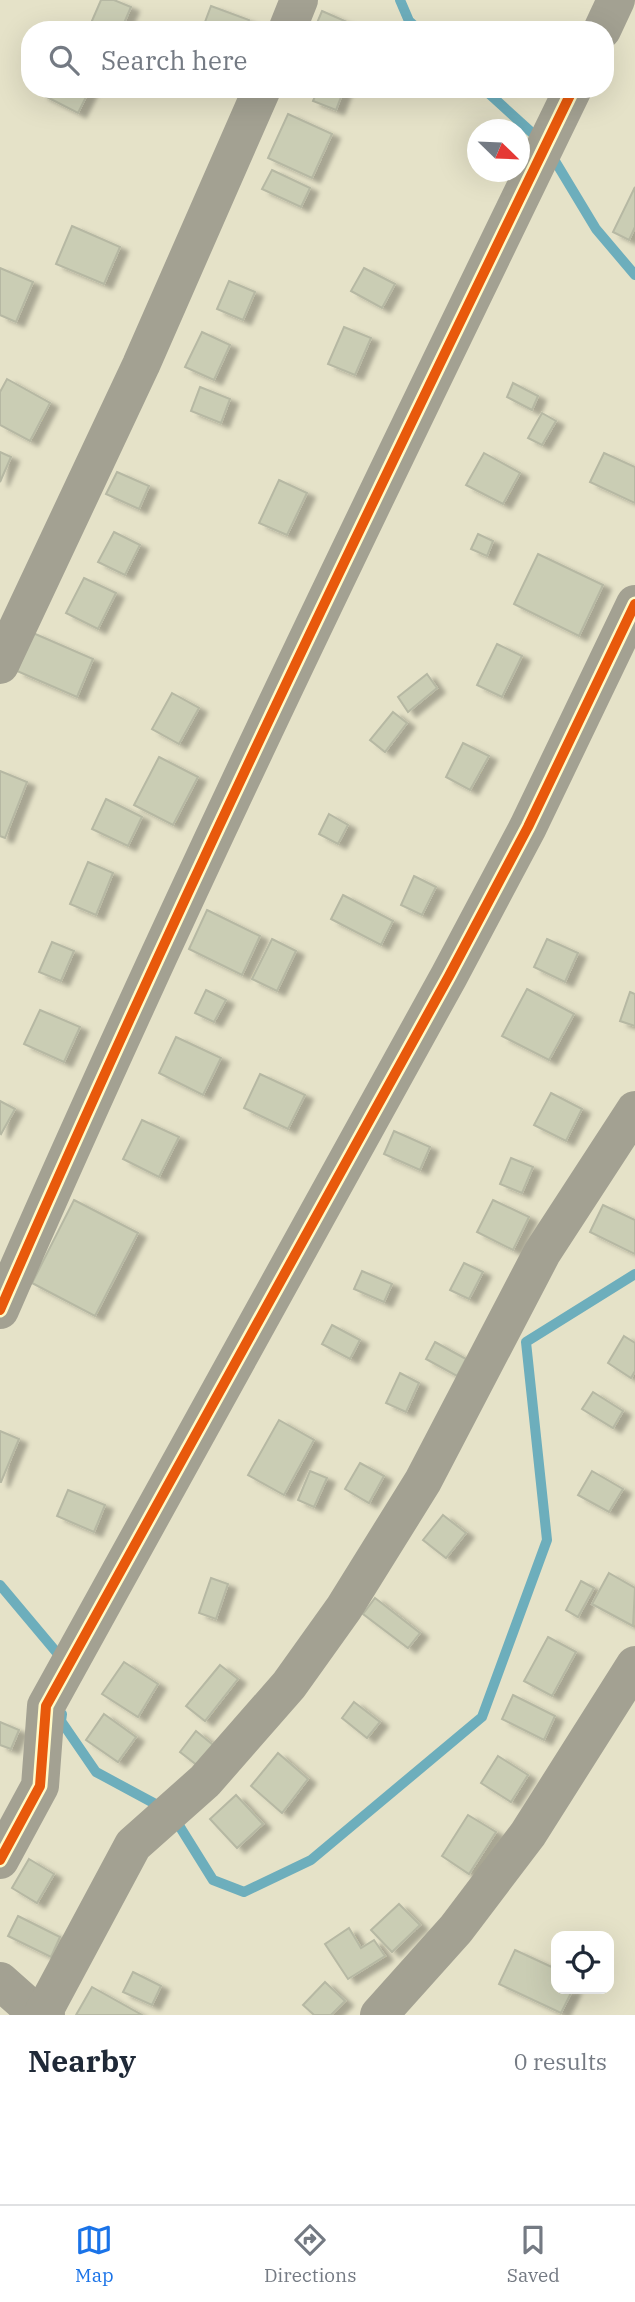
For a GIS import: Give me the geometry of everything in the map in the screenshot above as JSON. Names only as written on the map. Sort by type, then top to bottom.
[{"type":"street","points":[[291,21],[299,0]]},
{"type":"street","points":[[606,21],[616,0]]},
{"type":"street","points":[[0,665],[141,365],[258,98]]},
{"type":"street","points":[[0,1310],[56,1181],[255,753],[569,98]]},
{"type":"street","points":[[0,1860],[40,1786],[46,1706],[449,976],[528,827],[635,604]]},
{"type":"street","points":[[0,1981],[27,2005],[44,2014],[133,1845],[205,1782],[289,1685],[344,1608],[423,1481],[542,1253],[635,1110]]},
{"type":"street","points":[[379,2015],[456,1928],[528,1834],[635,1665]]},
{"type":"building","points":[[101,0],[114,0],[131,7],[125,21],[92,21]]},
{"type":"building","points":[[211,6],[249,20],[249,21],[205,21]]},
{"type":"building","points":[[322,11],[345,21],[318,21]]},
{"type":"building","points":[[49,98],[86,98],[78,113]]},
{"type":"building","points":[[314,98],[341,98],[336,110],[313,101]]},
{"type":"building","points":[[288,114],[332,134],[312,178],[268,158]]},
{"type":"building","points":[[272,170],[310,188],[301,207],[262,189]]},
{"type":"building","points":[[635,187],[635,227],[629,240],[613,232]]},
{"type":"building","points":[[72,226],[120,247],[104,284],[56,264]]},
{"type":"building","points":[[0,268],[33,282],[16,322],[0,315]]},
{"type":"building","points":[[364,268],[395,284],[382,308],[351,291]]},
{"type":"building","points":[[229,281],[255,292],[243,320],[217,309]]},
{"type":"building","points":[[344,327],[371,338],[355,375],[328,364]]},
{"type":"building","points":[[202,332],[230,345],[214,380],[185,367]]},
{"type":"building","points":[[7,379],[50,403],[30,441],[0,425],[0,392]]},
{"type":"building","points":[[513,383],[538,396],[532,410],[507,397]]},
{"type":"building","points":[[200,387],[230,399],[221,423],[191,411]]},
{"type":"building","points":[[542,413],[556,421],[542,445],[528,438]]},
{"type":"building","points":[[0,452],[11,457],[0,482]]},
{"type":"building","points":[[484,453],[520,473],[503,504],[466,485]]},
{"type":"building","points":[[604,453],[635,467],[635,503],[590,482]]},
{"type":"building","points":[[117,472],[149,486],[139,509],[106,494]]},
{"type":"building","points":[[279,480],[307,493],[287,535],[259,523]]},
{"type":"building","points":[[114,532],[140,545],[125,575],[98,562]]},
{"type":"building","points":[[478,534],[493,541],[487,556],[471,549]]},
{"type":"building","points":[[538,554],[603,585],[579,636],[514,604]]},
{"type":"building","points":[[84,578],[116,593],[98,629],[66,613]]},
{"type":"building","points":[[33,633],[93,659],[77,697],[17,671]]},
{"type":"building","points":[[497,644],[522,656],[502,697],[477,685]]},
{"type":"building","points":[[427,674],[437,688],[408,712],[398,697]]},
{"type":"building","points":[[172,693],[199,708],[179,744],[152,729]]},
{"type":"building","points":[[393,712],[407,723],[385,752],[370,740]]},
{"type":"building","points":[[463,743],[489,756],[470,790],[446,777]]},
{"type":"building","points":[[159,757],[198,777],[173,825],[134,805]]},
{"type":"building","points":[[0,771],[27,782],[5,838],[0,836]]},
{"type":"building","points":[[106,799],[142,817],[128,846],[92,829]]},
{"type":"building","points":[[329,814],[348,825],[338,844],[319,834]]},
{"type":"building","points":[[88,862],[113,873],[96,915],[70,904]]},
{"type":"building","points":[[414,876],[436,887],[422,915],[401,905]]},
{"type":"building","points":[[343,895],[393,921],[381,945],[331,919]]},
{"type":"building","points":[[207,910],[260,936],[242,975],[189,949]]},
{"type":"building","points":[[272,939],[296,951],[277,991],[252,979]]},
{"type":"building","points":[[547,939],[578,953],[565,982],[534,967]]},
{"type":"building","points":[[52,942],[74,951],[61,981],[39,972]]},
{"type":"building","points":[[527,989],[574,1014],[549,1060],[502,1036]]},
{"type":"building","points":[[206,990],[226,1000],[214,1022],[195,1013]]},
{"type":"building","points":[[630,992],[635,994],[635,1026],[620,1021]]},
{"type":"building","points":[[40,1010],[80,1027],[64,1062],[24,1044]]},
{"type":"building","points":[[176,1037],[221,1058],[203,1095],[159,1073]]},
{"type":"building","points":[[260,1074],[305,1095],[288,1129],[244,1108]]},
{"type":"building","points":[[551,1093],[582,1109],[566,1141],[534,1125]]},
{"type":"building","points":[[0,1101],[15,1109],[1,1134],[0,1133]]},
{"type":"building","points":[[142,1120],[179,1137],[159,1177],[123,1159]]},
{"type":"building","points":[[394,1131],[430,1147],[420,1170],[384,1154]]},
{"type":"building","points":[[511,1158],[533,1167],[522,1193],[500,1184]]},
{"type":"building","points":[[74,1200],[138,1233],[95,1316],[32,1283]]},
{"type":"building","points":[[493,1200],[529,1217],[513,1250],[477,1232]]},
{"type":"building","points":[[603,1205],[635,1220],[635,1254],[590,1232]]},
{"type":"building","points":[[464,1263],[483,1272],[469,1299],[450,1290]]},
{"type":"building","points":[[362,1271],[392,1284],[384,1302],[354,1289]]},
{"type":"building","points":[[332,1325],[360,1340],[350,1359],[322,1344]]},
{"type":"building","points":[[624,1336],[635,1343],[635,1371],[631,1378],[608,1363]]},
{"type":"building","points":[[435,1342],[466,1359],[457,1376],[426,1359]]},
{"type":"building","points":[[400,1373],[419,1383],[406,1412],[386,1403]]},
{"type":"building","points":[[593,1392],[623,1411],[613,1428],[582,1409]]},
{"type":"building","points":[[279,1420],[314,1440],[284,1495],[248,1475]]},
{"type":"building","points":[[0,1431],[19,1439],[1,1482],[0,1482]]},
{"type":"building","points":[[360,1463],[384,1476],[369,1503],[345,1489]]},
{"type":"building","points":[[310,1471],[327,1478],[314,1507],[298,1500]]},
{"type":"building","points":[[592,1471],[623,1489],[609,1512],[578,1495]]},
{"type":"building","points":[[68,1490],[105,1505],[94,1532],[57,1516]]},
{"type":"building","points":[[443,1515],[466,1533],[446,1558],[423,1540]]},
{"type":"building","points":[[609,1573],[635,1588],[633,1626],[592,1604]]},
{"type":"building","points":[[211,1578],[228,1584],[216,1619],[199,1613]]},
{"type":"building","points":[[581,1581],[594,1588],[578,1617],[566,1610]]},
{"type":"building","points":[[375,1598],[420,1633],[408,1648],[363,1614]]},
{"type":"building","points":[[548,1637],[576,1652],[552,1696],[524,1681]]},
{"type":"building","points":[[124,1662],[158,1684],[138,1717],[102,1694]]},
{"type":"building","points":[[220,1665],[238,1679],[205,1721],[186,1706]]},
{"type":"building","points":[[513,1695],[555,1716],[544,1740],[502,1719]]},
{"type":"building","points":[[354,1702],[380,1722],[367,1738],[342,1718]]},
{"type":"building","points":[[104,1714],[136,1737],[118,1762],[86,1740]]},
{"type":"building","points":[[0,1722],[19,1730],[11,1749],[0,1745]]},
{"type":"building","points":[[196,1731],[218,1749],[202,1769],[180,1752]]},
{"type":"building","points":[[278,1753],[308,1779],[282,1813],[251,1786]]},
{"type":"building","points":[[498,1756],[528,1775],[511,1802],[481,1783]]},
{"type":"building","points":[[236,1795],[263,1824],[237,1848],[210,1819]]},
{"type":"building","points":[[468,1815],[496,1832],[469,1874],[442,1856]]},
{"type":"building","points":[[29,1859],[54,1874],[37,1903],[12,1888]]},
{"type":"building","points":[[399,1904],[420,1925],[392,1952],[371,1930]]},
{"type":"building","points":[[18,1916],[60,1937],[51,1957],[8,1936]]},
{"type":"building","points":[[349,1928],[361,1948],[374,1940],[385,1956],[348,1979],[325,1944]]},
{"type":"building","points":[[515,1950],[551,1967],[551,1994],[570,1994],[561,2013],[499,1984]]},
{"type":"building","points":[[133,1972],[161,1986],[152,2005],[123,1992]]},
{"type":"building","points":[[325,1982],[345,2001],[331,2015],[314,2015],[303,2005]]},
{"type":"building","points":[[92,1987],[142,2015],[76,2015]]},
{"type":"waterway","points":[[400,0],[409,21]]},
{"type":"waterway","points":[[494,98],[541,141]]},
{"type":"waterway","points":[[552,156],[596,229],[635,275]]},
{"type":"waterway","points":[[175,1819],[213,1880],[244,1892],[311,1860],[482,1717],[547,1540],[526,1342],[635,1274]]},
{"type":"waterway","points":[[0,1585],[63,1660]]},
{"type":"waterway","points":[[62,1714],[61,1721],[96,1772],[161,1807]]},
{"type":"cycle path","points":[[0,1310],[208,849],[569,98]]},
{"type":"cycle path","points":[[0,1860],[40,1786],[46,1706],[449,976],[528,827],[635,604]]}]
